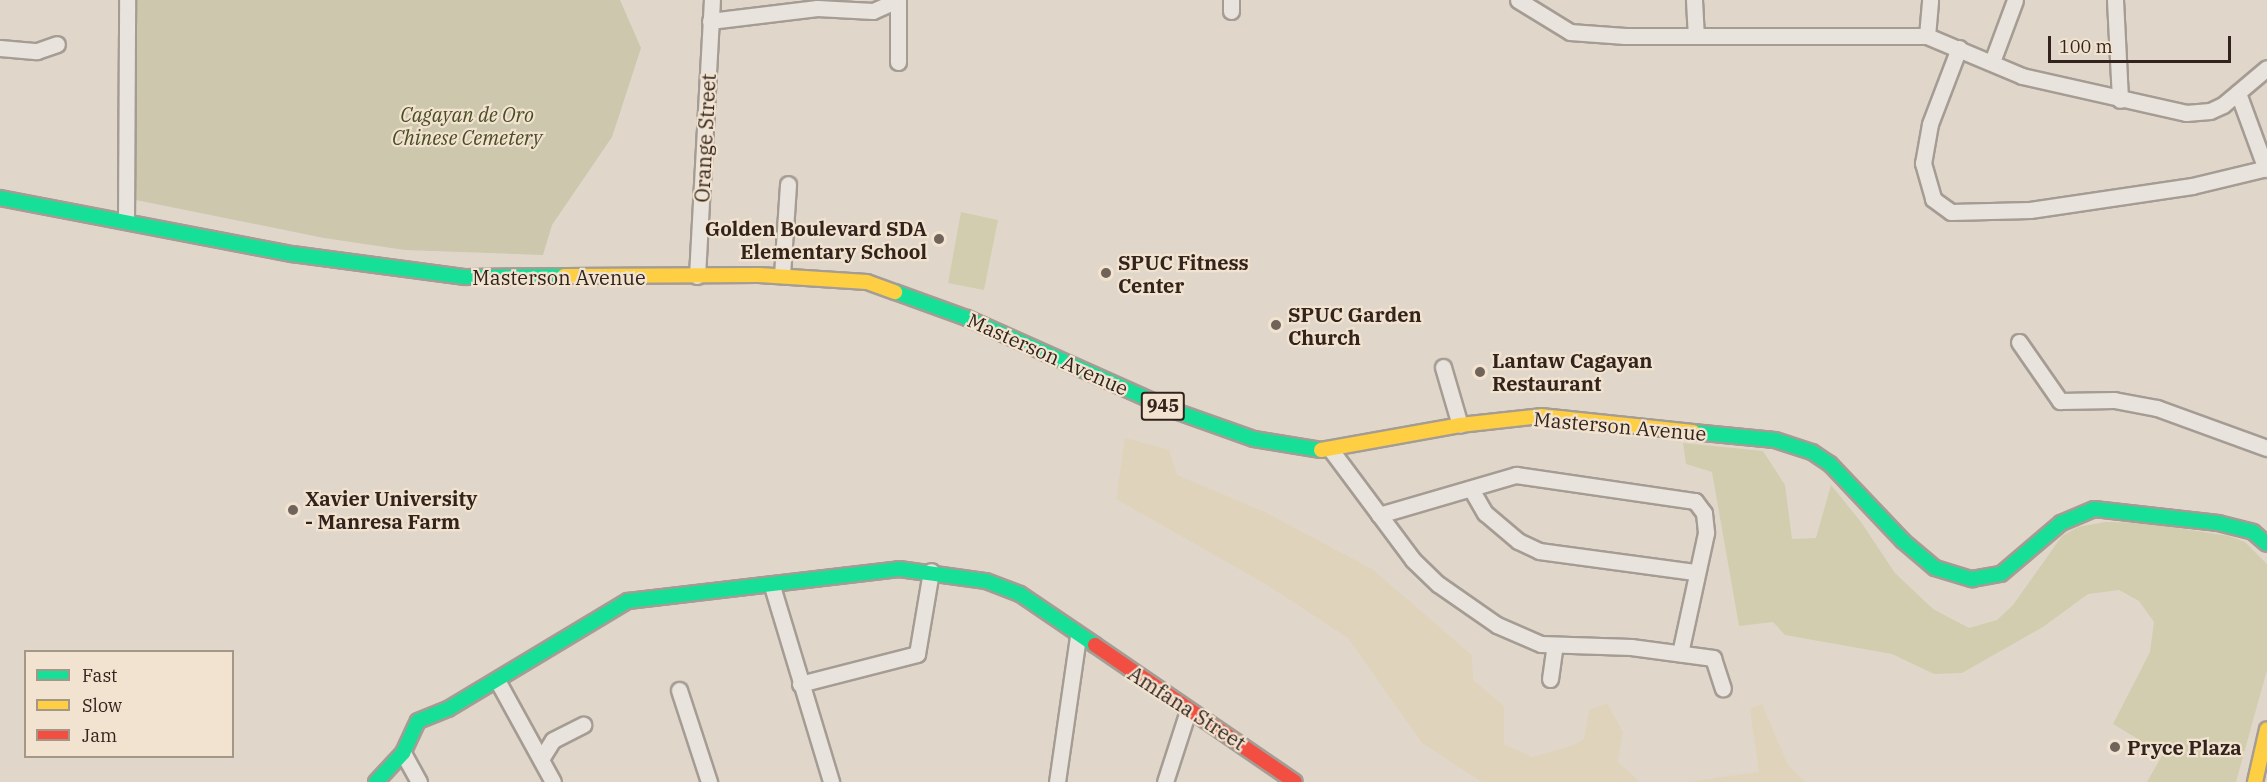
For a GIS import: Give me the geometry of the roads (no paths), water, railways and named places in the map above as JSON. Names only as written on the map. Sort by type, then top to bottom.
[{"type":"main road","name":"Masterson Avenue","points":[[0,198],[292,254],[465,277],[782,275],[867,282],[915,296],[1174,411],[1274,444],[1331,450],[1460,425],[1541,416],[1775,440],[1795,445],[1830,464],[1903,541],[1935,568],[1972,579],[2001,574],[2061,523],[2094,509],[2218,523],[2253,532],[2267,544]]},
{"type":"main road","name":"Amfana Street","points":[[376,782],[403,753],[418,722],[497,680],[628,601],[772,586],[866,571],[931,571],[999,584],[1020,594],[1188,711],[1232,736],[1295,782]]},
{"type":"main road","points":[[2255,782],[2267,729]]},
{"type":"street","points":[[126,221],[128,0]]},
{"type":"street","name":"Orange Street","points":[[698,276],[712,0]]},
{"type":"street","points":[[1518,0],[1570,32],[1927,36],[2022,76],[2120,100],[2197,112],[2223,105],[2267,68]]},
{"type":"street","points":[[1694,0],[1695,35]]},
{"type":"street","points":[[1927,36],[1930,0]]},
{"type":"street","points":[[1992,62],[2015,0]]},
{"type":"street","points":[[2115,0],[2120,100]]},
{"type":"street","points":[[711,21],[817,4],[873,11],[898,1],[898,62]]},
{"type":"street","points":[[0,48],[37,51],[57,44]]},
{"type":"street","points":[[1959,48],[1930,124],[1923,163],[1924,177],[1933,199],[1951,212],[2030,210],[2192,186],[2266,169],[2238,93]]},
{"type":"street","points":[[782,275],[788,184]]},
{"type":"street","points":[[2019,342],[2060,401],[2114,400],[2157,408],[2267,448]]},
{"type":"street","points":[[1443,367],[1460,425]]},
{"type":"street","points":[[1331,450],[1413,560],[1460,600],[1514,634],[1555,645],[1680,653],[1713,658],[1723,688]]},
{"type":"street","points":[[1379,515],[1516,475],[1695,501],[1704,513],[1706,533],[1695,572],[1680,653]]},
{"type":"street","points":[[1471,489],[1485,513],[1528,547],[1558,556],[1634,557],[1695,572]]},
{"type":"street","points":[[800,684],[917,654],[931,571]]},
{"type":"street","points":[[772,586],[831,782]]},
{"type":"street","points":[[1057,782],[1078,636]]},
{"type":"street","points":[[1550,679],[1555,645]]},
{"type":"street","points":[[497,680],[553,782]]},
{"type":"street","points":[[679,690],[708,782]]},
{"type":"street","points":[[1165,782],[1188,711]]},
{"type":"street","points":[[541,759],[553,740],[583,725]]},
{"type":"street","points":[[403,753],[419,782]]},
{"type":"place","name":"Golden Boulevard SDA Elementary School","points":[[939,239]]},
{"type":"place","name":"SPUC Fitness Center","points":[[1106,273]]},
{"type":"place","name":"SPUC Garden Church","points":[[1276,325]]},
{"type":"place","name":"Lantaw Cagayan Restaurant","points":[[1480,372]]},
{"type":"place","name":"Xavier University - Manresa Farm","points":[[293,510]]},
{"type":"place","name":"Pryce Plaza","points":[[2115,747]]},
{"type":"park label","name":"Cagayan de Oro Chinese Cemetery","points":[[467,126]]}]
